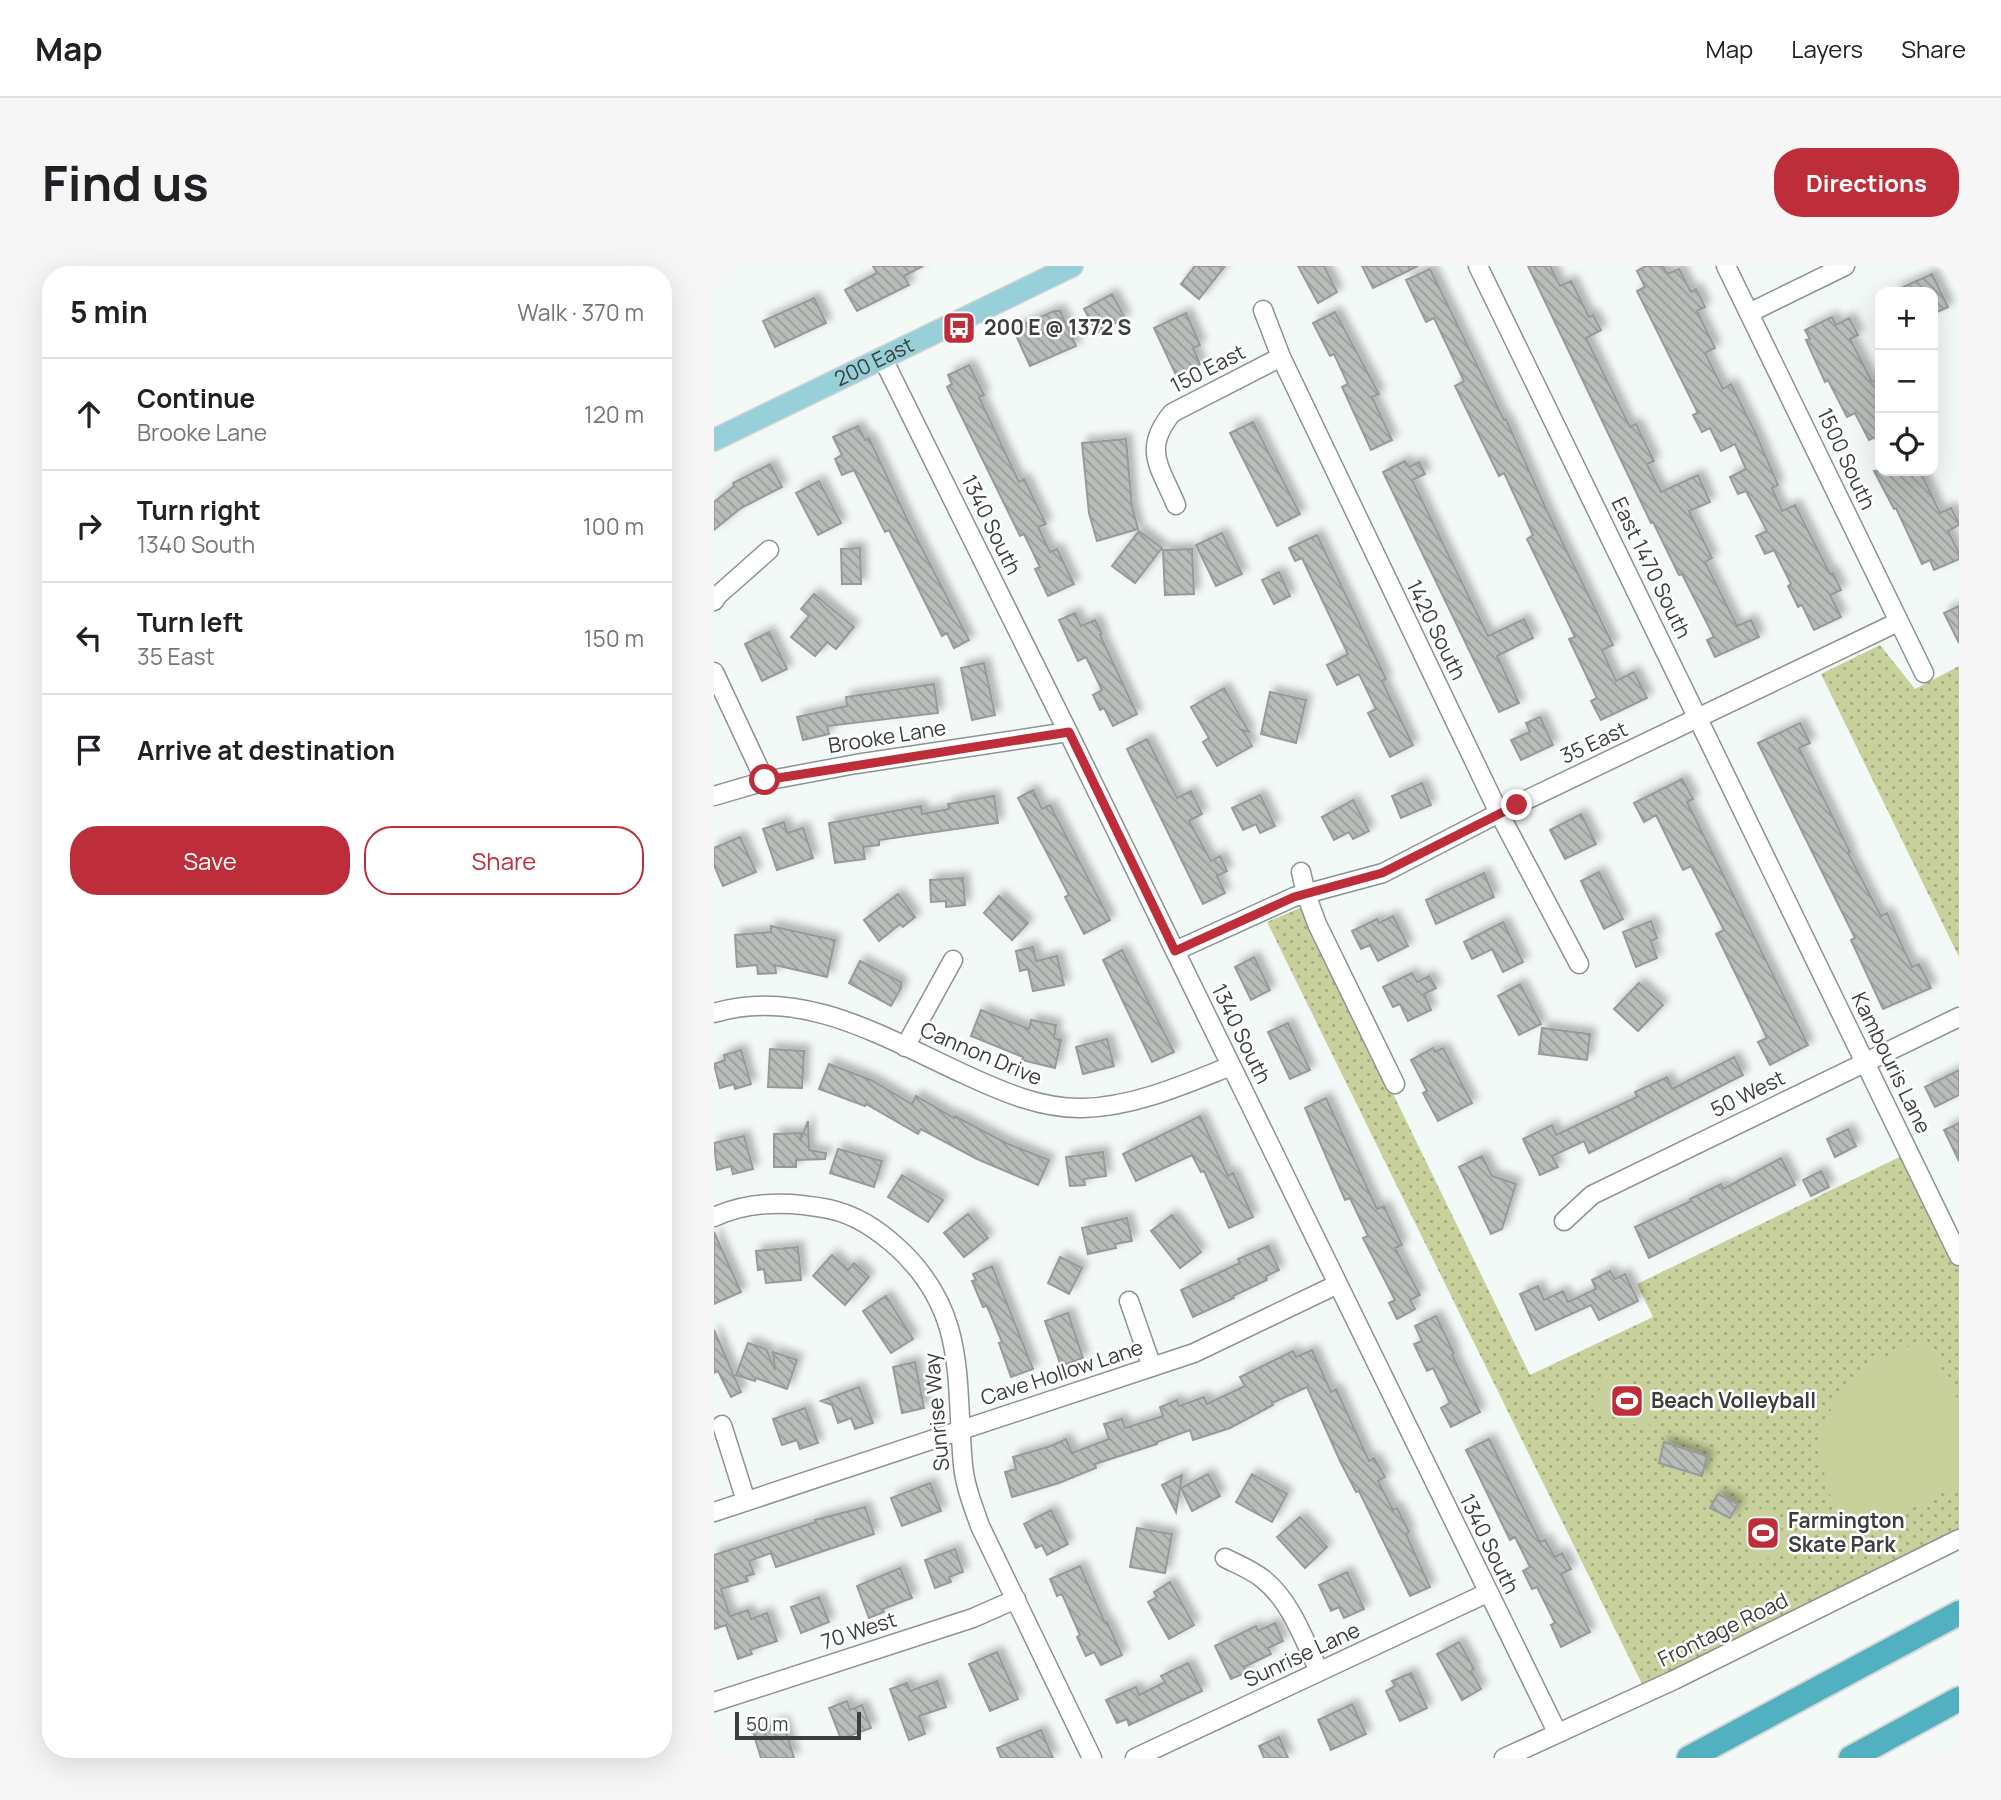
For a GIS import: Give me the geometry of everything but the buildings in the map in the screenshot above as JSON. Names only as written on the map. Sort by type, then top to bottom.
[{"type":"highway","points":[[1689,1758],[1959,1613]]},
{"type":"highway","points":[[1851,1758],[1959,1699]]},
{"type":"main road","name":"200 East","points":[[714,440],[1072,266]]},
{"type":"street","name":"East 1470 South","points":[[1478,266],[1782,891]]},
{"type":"street","name":"1500 South","points":[[1726,266],[1924,673]]},
{"type":"street","points":[[1749,313],[1845,266]]},
{"type":"street","name":"1420 South","points":[[1263,310],[1281,357],[1499,813],[1579,964]]},
{"type":"street","name":"1340 South","points":[[882,357],[1069,732],[1557,1732]]},
{"type":"street","name":"150 East","points":[[1176,505],[1153,451],[1160,428],[1172,413],[1281,357]]},
{"type":"street","points":[[714,601],[769,550]]},
{"type":"street","name":"35 East","points":[[1175,951],[1294,897],[1382,873],[1499,813],[1898,622]]},
{"type":"street","points":[[714,672],[765,780]]},
{"type":"street","name":"Brooke Lane","points":[[714,796],[765,780],[1069,732]]},
{"type":"street","points":[[1301,872],[1317,924],[1395,1084]]},
{"type":"street","name":"Kambouris Lane","points":[[1782,891],[1959,1256]]},
{"type":"street","points":[[905,1047],[953,960]]},
{"type":"street","name":"Cannon Drive","points":[[714,1013],[745,1005],[775,1004],[804,1008],[848,1022],[989,1086],[1034,1102],[1082,1108],[1111,1105],[1159,1093],[1231,1066]]},
{"type":"street","name":"50 West","points":[[1564,1221],[1592,1195],[1959,1017]]},
{"type":"street","name":"Sunrise Way","points":[[714,1217],[749,1205],[800,1203],[836,1211],[865,1222],[884,1236],[906,1255],[931,1286],[947,1320],[954,1343],[963,1466],[969,1497],[1092,1758]]},
{"type":"street","name":"Cave Hollow Lane","points":[[714,1512],[1194,1353],[1338,1284]]},
{"type":"street","points":[[1129,1301],[1152,1367]]},
{"type":"street","points":[[722,1425],[746,1501]]},
{"type":"street","name":"Frontage Road","points":[[1504,1758],[1674,1680],[1959,1539]]},
{"type":"street","points":[[1225,1558],[1261,1577],[1277,1592],[1319,1671]]},
{"type":"street","name":"Sunrise Lane","points":[[1135,1758],[1488,1593]]},
{"type":"street","name":"70 West","points":[[714,1702],[973,1618],[1016,1599]]},
{"type":"green space","points":[[1880,645],[1915,689],[1959,666],[1959,957],[1821,674]]},
{"type":"green space","points":[[1302,907],[1530,1375],[1653,1317],[1637,1284],[1912,1151],[1959,1244],[1959,1531],[1643,1686],[1267,922]]},
{"type":"green space","points":[[1926,1339],[1959,1402],[1959,1484],[1856,1536],[1840,1518],[1830,1496],[1821,1452],[1822,1430],[1836,1401],[1856,1377],[1881,1359]]},
{"type":"green space","name":"Beach Volleyball","points":[[1604,1375],[1661,1392],[1648,1429],[1593,1410]]},
{"type":"green space","name":"Farmington Skate Park","points":[[1768,1506],[1791,1548],[1753,1564],[1738,1518]]},
{"type":"place","name":"200 E @ 1372 S","points":[[959,328]]},
{"type":"place","name":"Beach Volleyball","points":[[1627,1401]]},
{"type":"place","name":"Farmington Skate Park","points":[[1763,1533]]},
{"type":"route","points":[[765,780],[1069,732],[1175,951],[1294,897],[1382,873],[1517,805]]}]
